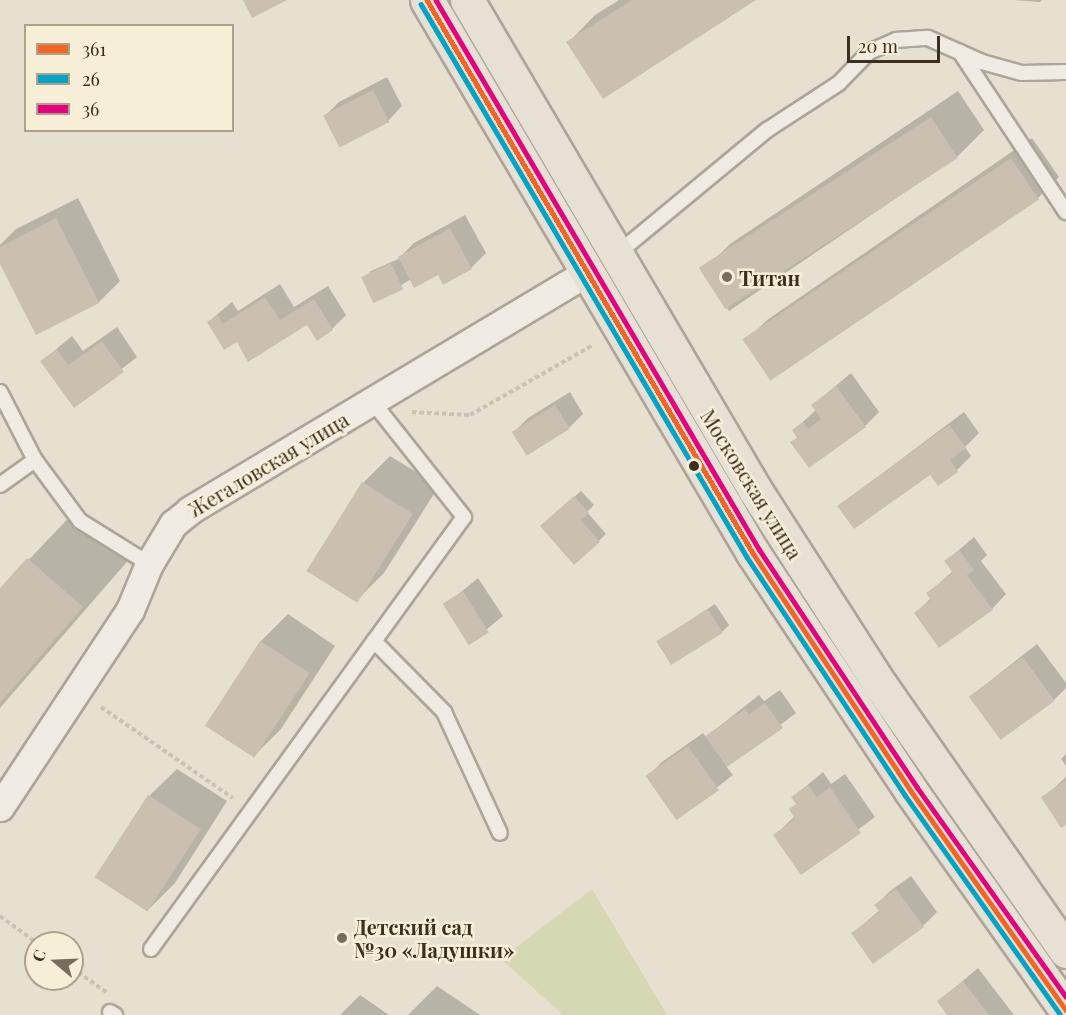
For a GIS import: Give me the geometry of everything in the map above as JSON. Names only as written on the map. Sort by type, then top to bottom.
[{"type":"main road","name":"Московская улица","points":[[428,0],[813,582],[1066,951]]},
{"type":"main road","name":"Московская улица","points":[[467,0],[753,553],[911,791],[1066,1010]]},
{"type":"street","name":"Жегаловская улица","points":[[0,807],[130,610],[149,564],[163,538],[190,510],[375,405],[602,264]]},
{"type":"lane","points":[[602,264],[767,130],[839,83],[869,52],[896,40],[928,38],[960,52],[1022,73],[1066,72]]},
{"type":"lane","points":[[960,52],[1066,212]]},
{"type":"lane","points":[[0,392],[36,460],[80,521],[149,564]]},
{"type":"lane","points":[[151,949],[464,517],[375,405]]},
{"type":"lane","points":[[0,485],[36,460]]},
{"type":"lane","points":[[374,641],[444,712],[500,833]]},
{"type":"path","points":[[375,405],[470,415],[594,345]]},
{"type":"path","points":[[98,704],[251,811]]},
{"type":"path","points":[[0,916],[24,933]]},
{"type":"green space","points":[[592,889],[667,1015],[563,1015],[501,959]]},
{"type":"building","points":[[243,0],[287,0],[252,18]]},
{"type":"building","points":[[632,0],[756,0],[603,99],[566,42]]},
{"type":"building","points":[[373,90],[389,122],[339,147],[323,115]]},
{"type":"building","points":[[931,117],[958,158],[725,309],[699,268]]},
{"type":"building","points":[[1011,158],[1039,199],[770,381],[742,339]]},
{"type":"building","points":[[56,218],[99,303],[36,335],[0,264],[0,247]]},
{"type":"building","points":[[450,228],[472,269],[443,285],[438,275],[414,288],[398,257]]},
{"type":"building","points":[[391,263],[403,289],[373,303],[361,277]]},
{"type":"building","points":[[265,297],[280,320],[314,299],[333,330],[317,341],[307,325],[248,362],[237,342],[224,350],[207,322],[218,315],[223,324]]},
{"type":"building","points":[[102,341],[124,372],[74,408],[40,361],[57,349],[68,365]]},
{"type":"building","points":[[836,386],[866,427],[809,468],[790,442],[797,438],[792,430],[803,422],[808,429],[821,419],[811,405]]},
{"type":"building","points":[[555,405],[570,429],[527,456],[512,432]]},
{"type":"building","points":[[949,425],[966,448],[950,460],[958,472],[938,486],[930,475],[854,529],[837,506]]},
{"type":"building","points":[[362,482],[413,514],[357,603],[306,571]]},
{"type":"building","points":[[574,496],[589,513],[581,520],[600,542],[574,565],[540,526]]},
{"type":"building","points":[[959,550],[974,570],[967,575],[993,610],[939,648],[914,613],[931,600],[926,593],[953,573],[944,561]]},
{"type":"building","points":[[27,558],[83,607],[0,703],[0,588]]},
{"type":"building","points":[[463,591],[489,633],[469,645],[443,604]]},
{"type":"building","points":[[708,609],[723,633],[671,665],[656,641]]},
{"type":"building","points":[[260,641],[309,673],[254,758],[205,726]]},
{"type":"building","points":[[1023,657],[1055,701],[1001,740],[969,696]]},
{"type":"building","points":[[765,703],[783,728],[727,767],[705,736],[745,709],[749,714]]},
{"type":"building","points":[[688,746],[719,790],[676,820],[645,776]]},
{"type":"building","points":[[1066,780],[1066,825],[1061,828],[1041,797]]},
{"type":"building","points":[[808,785],[817,797],[830,787],[861,833],[801,875],[773,835],[795,819],[789,809],[796,804],[791,797]]},
{"type":"building","points":[[148,795],[201,829],[147,912],[95,877]]},
{"type":"building","points":[[896,889],[924,927],[873,964],[851,933],[880,912],[874,905]]},
{"type":"building","points":[[963,981],[989,1015],[947,1015],[937,1001]]},
{"type":"transit line","name":"361","points":[[427,0],[753,553],[911,791],[1066,1010]]},
{"type":"transit line","name":"36","points":[[436,0],[759,549],[917,787],[1066,997]]},
{"type":"transit line","name":"26","points":[[421,4],[747,557],[905,795],[1060,1014]]},
{"type":"place","name":"Титан","points":[[727,277]]},
{"type":"place","name":"Детский сад №30 «Ладушки»","points":[[342,938]]}]
